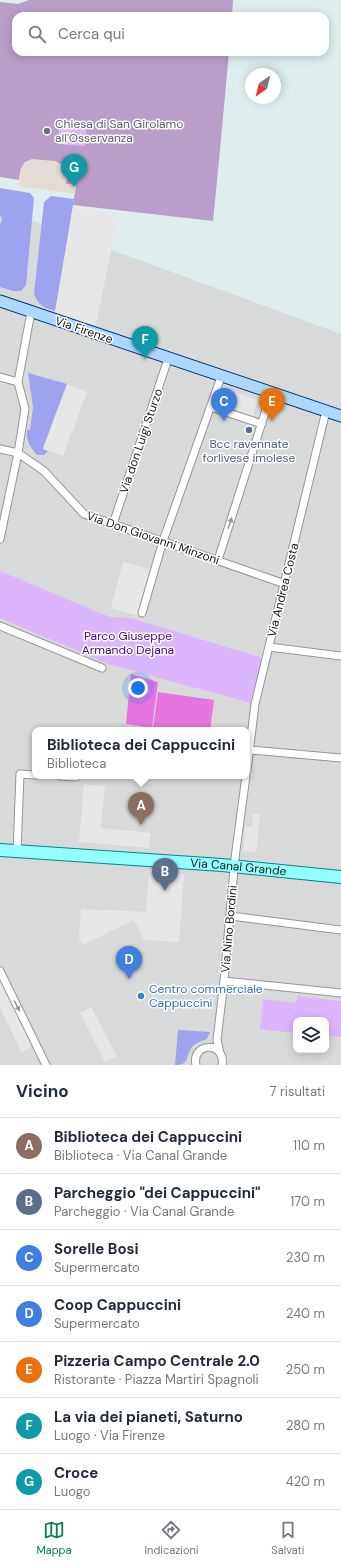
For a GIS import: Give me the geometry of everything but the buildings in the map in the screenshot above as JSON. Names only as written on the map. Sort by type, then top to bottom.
[{"type":"main road","name":"Via Canal Grande","points":[[0,850],[109,856],[234,866],[341,877]]},
{"type":"street","name":"Via Firenze","points":[[0,301],[271,394],[341,416]]},
{"type":"street","points":[[0,539],[2,522],[18,453],[25,409],[18,382],[32,312]]},
{"type":"street","name":"Via don Luigi Sturzo","points":[[113,524],[168,358]]},
{"type":"street","points":[[142,612],[163,541],[221,376]]},
{"type":"street","points":[[0,377],[18,382]]},
{"type":"street","points":[[218,560],[271,394]]},
{"type":"street","points":[[211,407],[262,424]]},
{"type":"street","name":"Via Andrea Costa","points":[[250,750],[255,704],[326,411]]},
{"type":"street","points":[[0,449],[18,453]]},
{"type":"street","name":"Via Don Giovanni Minzoni","points":[[18,453],[44,471],[84,514],[285,584]]},
{"type":"street","points":[[0,626],[102,668]]},
{"type":"street","points":[[269,647],[341,656]]},
{"type":"street","points":[[250,750],[341,758]]},
{"type":"street","points":[[16,852],[20,774],[32,775]]},
{"type":"street","points":[[234,866],[246,779]]},
{"type":"street","name":"Via Nino Bordini","points":[[222,1059],[217,1040],[224,981],[234,866]]},
{"type":"street","points":[[230,916],[341,930]]},
{"type":"street","points":[[0,971],[46,1065]]},
{"type":"street","points":[[224,981],[341,993]]},
{"type":"street","points":[[195,1065],[198,1052],[210,1047],[217,1040]]},
{"type":"street","points":[[210,1047],[217,1050],[222,1059],[228,1065]]},
{"type":"shaded area","points":[[29,0],[233,0],[232,12],[12,12],[12,56],[229,56],[213,221],[73,205],[76,185],[66,184],[67,174],[21,168],[19,180],[0,177],[0,2],[18,4]]},
{"type":"shaded area","points":[[32,159],[55,161],[64,166],[67,174],[66,184],[76,185],[75,194],[18,186],[21,168],[25,162]]},
{"type":"shaded area","points":[[0,188],[30,193],[34,198],[26,285],[21,291],[13,291],[0,287],[0,225],[2,219],[0,215]]},
{"type":"shaded area","points":[[51,196],[74,199],[55,311],[42,306],[37,301],[34,294],[44,202]]},
{"type":"shaded area","points":[[73,208],[119,214],[94,333],[54,319]]},
{"type":"shaded area","points":[[0,209],[341,334],[341,1065],[0,1065]]},
{"type":"shaded area","points":[[28,373],[67,384],[43,448],[48,451],[44,455],[37,455],[30,446],[27,437],[27,430],[30,430],[33,407]]},
{"type":"shaded area","points":[[67,384],[87,392],[63,456],[43,449]]},
{"type":"shaded area","points":[[221,388],[258,400],[253,416],[216,404]]},
{"type":"shaded area","points":[[123,562],[157,571],[145,618],[111,608]]},
{"type":"shaded area","points":[[131,674],[158,682],[152,727],[126,724]]},
{"type":"shaded area","points":[[158,692],[214,700],[210,727],[153,727]]},
{"type":"shaded area","points":[[84,784],[105,786],[101,828],[151,833],[149,848],[79,842]]},
{"type":"shaded area","points":[[253,814],[260,814],[256,852],[243,851],[245,826],[252,827]]},
{"type":"shaded area","points":[[149,870],[184,874],[179,942],[144,940],[134,920],[83,945],[79,938],[81,909],[146,912]]},
{"type":"shaded area","points":[[0,979],[33,1046],[21,1052],[0,1008]]},
{"type":"shaded area","points":[[91,1007],[117,1056],[105,1062],[80,1013]]},
{"type":"shaded area","points":[[178,1030],[210,1032],[207,1039],[193,1046],[185,1062],[180,1065],[175,1065]]},
{"type":"green space","points":[[60,120],[87,122],[85,146],[58,144]]},
{"type":"green space","name":"Parco Giuseppe Armando Dejana","points":[[0,571],[110,617],[131,618],[266,659],[255,704],[108,664],[0,618]]},
{"type":"green space","points":[[298,996],[341,1001],[341,1037],[329,1036],[329,1017],[293,1017],[293,1033],[260,1029],[263,999],[296,1003]]},
{"type":"place","name":"Chiesa di San Girolamo all'Osservanza","points":[[47,131]]},
{"type":"place","name":"Croce","points":[[74,187]]},
{"type":"place","name":"La via dei pianeti, Saturno","points":[[145,359]]},
{"type":"place","name":"Sorelle Bosi","points":[[224,421]]},
{"type":"place","name":"Pizzeria Campo Centrale 2.0","points":[[272,421]]},
{"type":"place","name":"Bcc ravennate forlivese imolese","points":[[249,430]]},
{"type":"place","name":"Biblioteca dei Cappuccini","points":[[141,825]]},
{"type":"place","name":"Parcheggio \"dei Cappuccini\"","points":[[165,891]]},
{"type":"place","name":"Coop Cappuccini","points":[[129,979]]},
{"type":"place","name":"Centro commerciale Cappuccini","points":[[141,996]]}]
